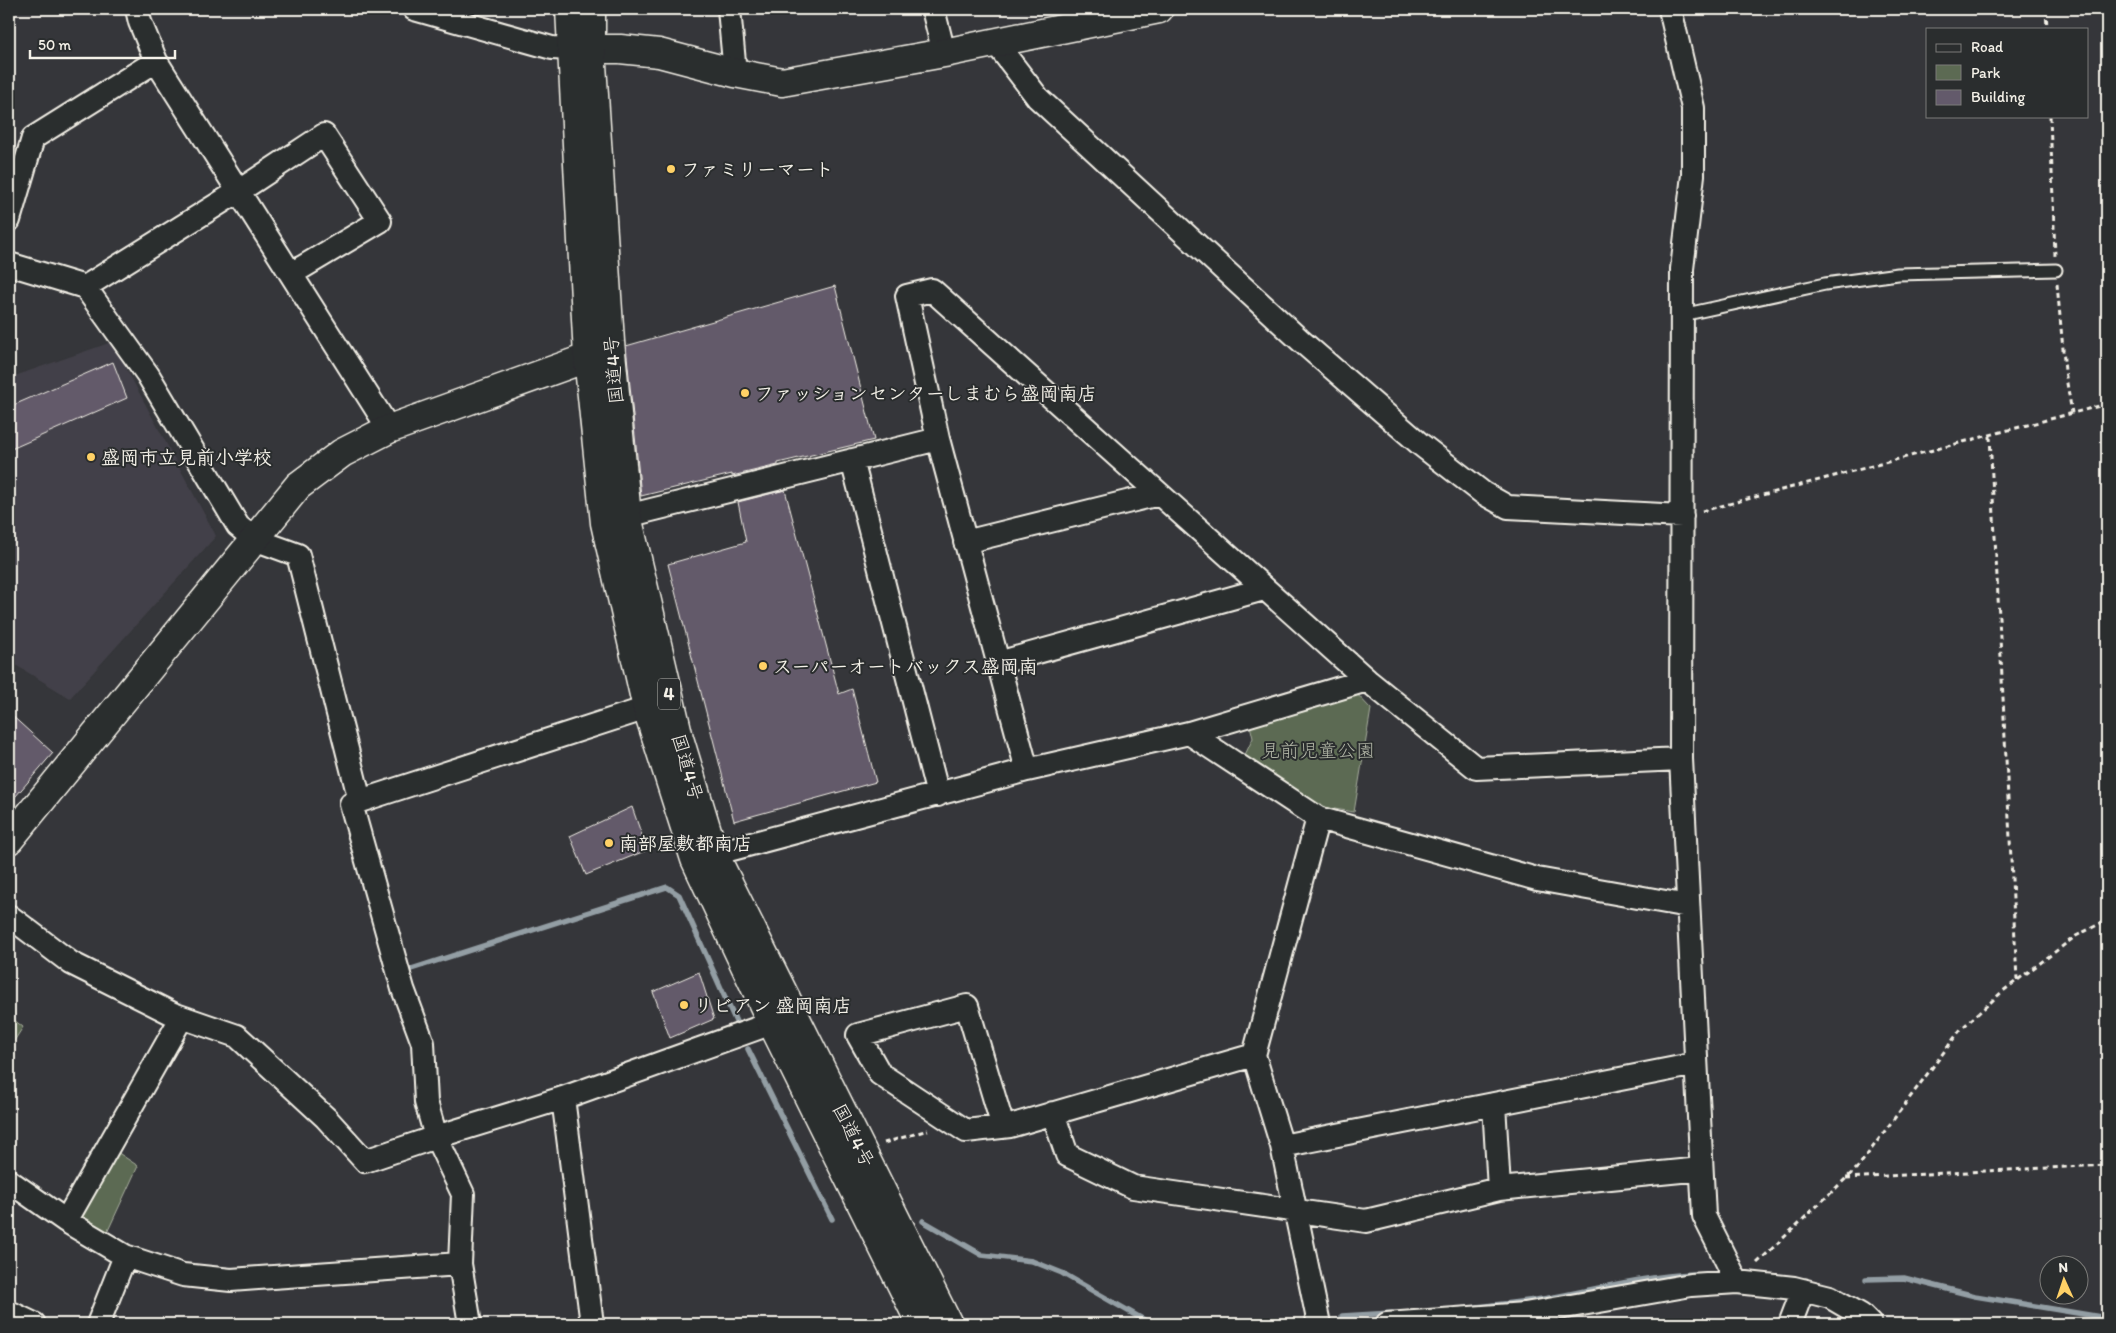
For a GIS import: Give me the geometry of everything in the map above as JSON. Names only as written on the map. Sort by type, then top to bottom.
[{"type":"main road","name":"国道4号","points":[[570,9],[581,49],[599,353],[605,523],[648,708],[704,856],[772,1024],[921,1324]]},
{"type":"main road","name":"国道4号","points":[[581,49],[590,9]]},
{"type":"main road","points":[[581,49],[620,48],[659,53],[735,73],[782,82],[996,43],[1131,12],[1159,9]]},
{"type":"main road","name":"国道4号","points":[[599,353],[627,516],[679,738],[704,856],[861,1149],[948,1324]]},
{"type":"main road","points":[[9,840],[298,486],[342,453],[389,429],[599,353]]},
{"type":"street","points":[[137,9],[140,22],[156,61],[389,429]]},
{"type":"street","points":[[414,9],[552,48],[581,49]]},
{"type":"street","points":[[729,9],[735,73]]},
{"type":"street","points":[[933,9],[944,53]]},
{"type":"street","points":[[1670,9],[1693,108],[1693,175],[1682,269],[1681,759],[1701,1169],[1704,1216],[1737,1282]]},
{"type":"street","points":[[996,43],[1038,98],[1300,340],[1420,444],[1483,493],[1508,507],[1682,516]]},
{"type":"street","points":[[9,220],[33,138],[156,61]]},
{"type":"street","points":[[85,287],[239,191],[324,135],[380,221],[291,274]]},
{"type":"street","points":[[9,264],[85,287],[148,375],[238,526],[254,539],[298,555],[360,801]]},
{"type":"street","points":[[1028,770],[938,439],[906,296],[932,290],[1367,680],[1476,768],[1681,759]]},
{"type":"street","points":[[627,516],[938,439]]},
{"type":"street","points":[[852,460],[938,795]]},
{"type":"street","points":[[966,542],[1159,494]]},
{"type":"street","points":[[998,663],[1264,588]]},
{"type":"street","points":[[704,856],[1028,770],[1189,733],[1367,680]]},
{"type":"street","points":[[470,1324],[460,1264],[464,1194],[436,1137],[426,1102],[423,1043],[404,989],[351,804],[648,708]]},
{"type":"street","points":[[1189,733],[1318,818],[1537,879],[1688,906]]},
{"type":"street","points":[[1318,818],[1254,1055],[1282,1146],[1319,1324]]},
{"type":"street","points":[[9,916],[71,963],[182,1017],[237,1036],[326,1118],[365,1161],[562,1098],[772,1024]]},
{"type":"street","points":[[1003,1127],[967,1006],[858,1035],[880,1074],[966,1132],[1003,1127],[1254,1055]]},
{"type":"street","points":[[66,1221],[182,1017]]},
{"type":"street","points":[[1282,1146],[1696,1064]]},
{"type":"street","points":[[562,1098],[592,1324]]},
{"type":"street","points":[[1494,1104],[1500,1189]]},
{"type":"street","points":[[1053,1113],[1067,1155],[1133,1186],[1366,1221],[1500,1189],[1701,1169]]},
{"type":"street","points":[[9,1181],[66,1221],[125,1256],[183,1275],[231,1280],[460,1264]]},
{"type":"street","points":[[98,1324],[125,1256]]},
{"type":"street","points":[[1387,1324],[1525,1314],[1692,1285],[1737,1282],[1803,1290],[1830,1297],[1861,1315],[1870,1324]]},
{"type":"street","points":[[1790,1324],[1803,1290]]},
{"type":"street","points":[[9,1312],[34,1324]]},
{"type":"lane","points":[[1682,315],[1825,284],[1898,274],[2056,270]]},
{"type":"path","points":[[2046,9],[2047,28]]},
{"type":"path","points":[[1682,516],[2107,404]]},
{"type":"path","points":[[1990,436],[2017,980]]},
{"type":"path","points":[[1737,1282],[1858,1167],[1961,1029],[2017,980],[2076,936],[2107,920]]},
{"type":"path","points":[[861,1149],[953,1122]]},
{"type":"path","points":[[1846,1178],[2107,1165]]},
{"type":"shaded area","name":"盛岡市立見前小学校","points":[[112,342],[216,536],[70,698],[9,661],[9,378]]},
{"type":"green space","name":"見前児童公園","points":[[1355,692],[1371,709],[1354,812],[1321,807],[1244,757],[1253,738],[1249,721]]},
{"type":"green space","points":[[9,1016],[23,1027],[9,1049]]},
{"type":"green space","points":[[114,1150],[138,1166],[105,1237],[76,1217]]},
{"type":"building","name":"ファッションセンターしまむら盛岡南店","points":[[835,286],[874,440],[778,463],[778,465],[641,496],[626,346]]},
{"type":"building","points":[[113,362],[127,398],[9,450],[9,407]]},
{"type":"building","name":"スーパーオートバックス盛岡南","points":[[785,490],[839,694],[852,689],[876,782],[734,821],[668,564],[746,542],[738,502]]},
{"type":"building","points":[[9,713],[53,753],[9,804]]},
{"type":"building","name":"南部屋敷都南店","points":[[632,807],[647,850],[586,875],[570,836]]},
{"type":"building","name":"リビアン 盛岡南店","points":[[699,972],[714,1019],[670,1038],[653,992]]},
{"type":"waterway","points":[[405,971],[667,887],[679,895],[737,1024]]},
{"type":"waterway","points":[[748,1049],[832,1219]]},
{"type":"waterway","points":[[923,1221],[982,1255],[1032,1261],[1062,1273],[1151,1324]]},
{"type":"waterway","points":[[1476,1307],[1549,1298],[1657,1277],[1694,1274]]},
{"type":"waterway","points":[[1866,1279],[1904,1278],[1975,1296],[2107,1318]]},
{"type":"waterway","points":[[1342,1316],[1392,1313]]},
{"type":"place","name":"ファミリーマート","points":[[671,169]]},
{"type":"place","name":"ファッションセンターしまむら盛岡南店","points":[[745,393]]},
{"type":"place","name":"盛岡市立見前小学校","points":[[91,457]]},
{"type":"place","name":"スーパーオートバックス盛岡南","points":[[763,666]]},
{"type":"place","name":"南部屋敷都南店","points":[[609,843]]},
{"type":"place","name":"リビアン 盛岡南店","points":[[684,1005]]}]
